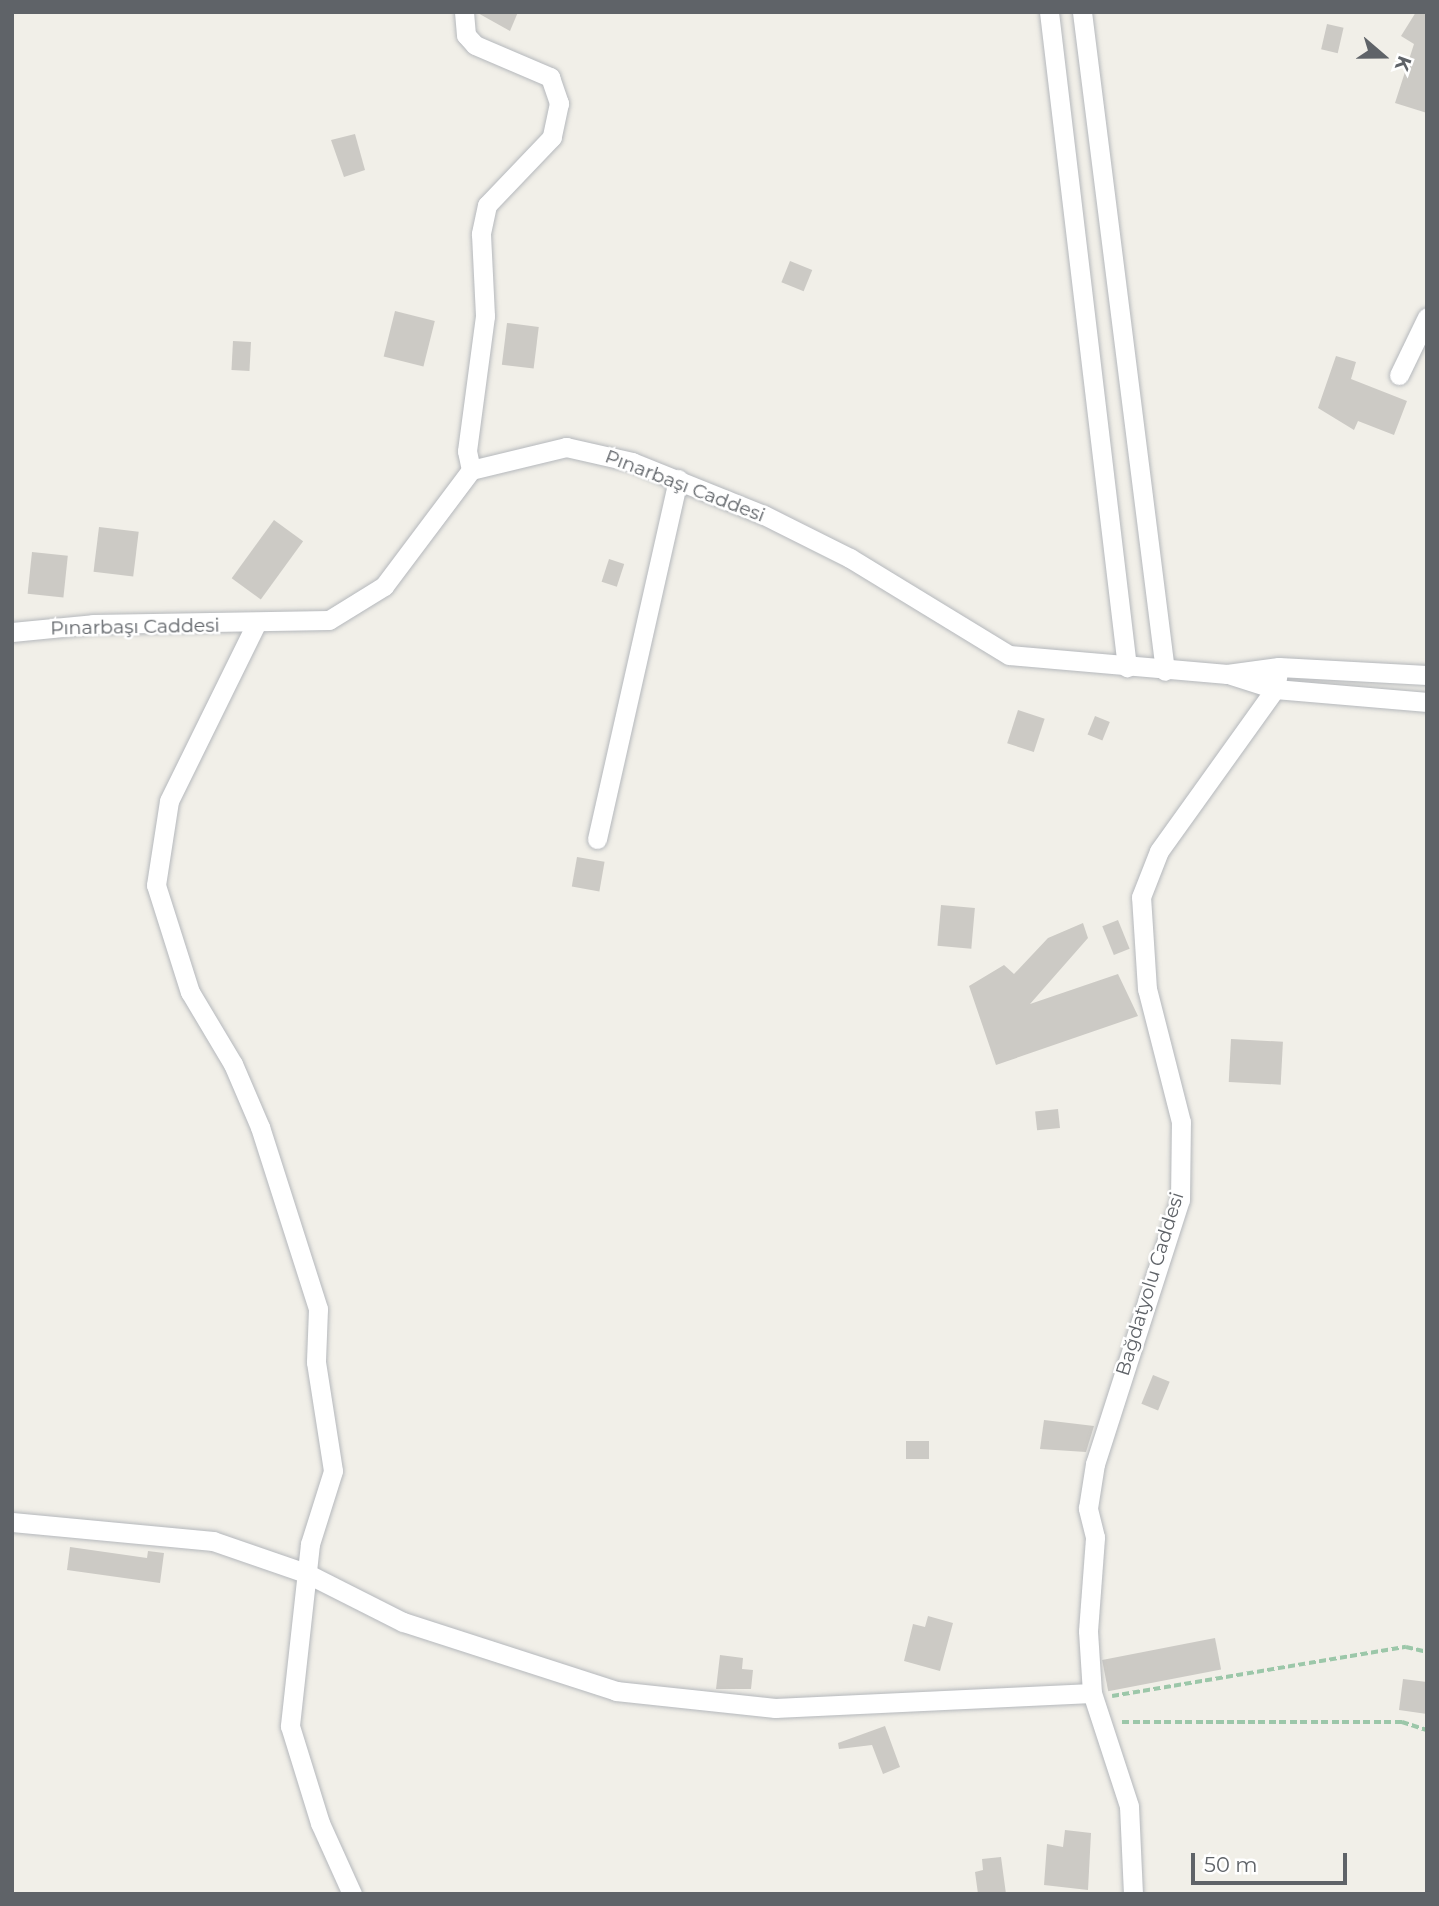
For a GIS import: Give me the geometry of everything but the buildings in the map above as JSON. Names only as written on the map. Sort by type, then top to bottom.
[{"type":"street","points":[[464,12],[466,35],[475,45],[550,77],[559,103],[552,137],[487,205],[481,234],[485,316],[467,451],[471,470]]},
{"type":"street","points":[[1049,12],[1126,667]]},
{"type":"street","points":[[1082,12],[1165,671]]},
{"type":"street","points":[[1398,375],[1427,317]]},
{"type":"street","name":"Pınarbaşı Caddesi","points":[[12,632],[93,624],[255,626],[329,620],[370,600],[471,470],[566,447],[678,479],[850,558],[991,648],[1165,671],[1227,674],[1279,667],[1427,675]]},
{"type":"street","points":[[597,839],[678,479]]},
{"type":"street","points":[[255,626],[169,801],[156,885],[190,992],[233,1064],[260,1127],[318,1309],[316,1362],[333,1471],[306,1573],[290,1726],[320,1823],[352,1894]]},
{"type":"street","name":"Bağdatyolu Caddesi","points":[[1133,1894],[1129,1806],[1106,1722],[1093,1696],[1088,1632],[1095,1537],[1088,1508],[1095,1464],[1180,1200],[1181,1122],[1147,989],[1141,897],[1159,850],[1275,689],[1279,667]]},
{"type":"street","name":"Pınarbaşı Caddesi","points":[[1227,674],[1275,689],[1427,702]]},
{"type":"street","points":[[12,1522],[212,1541],[306,1573],[403,1622],[616,1691],[775,1708],[1093,1696]]},
{"type":"path","points":[[1093,1696],[1406,1647],[1427,1652]]},
{"type":"path","points":[[1106,1722],[1402,1723],[1427,1730]]}]
